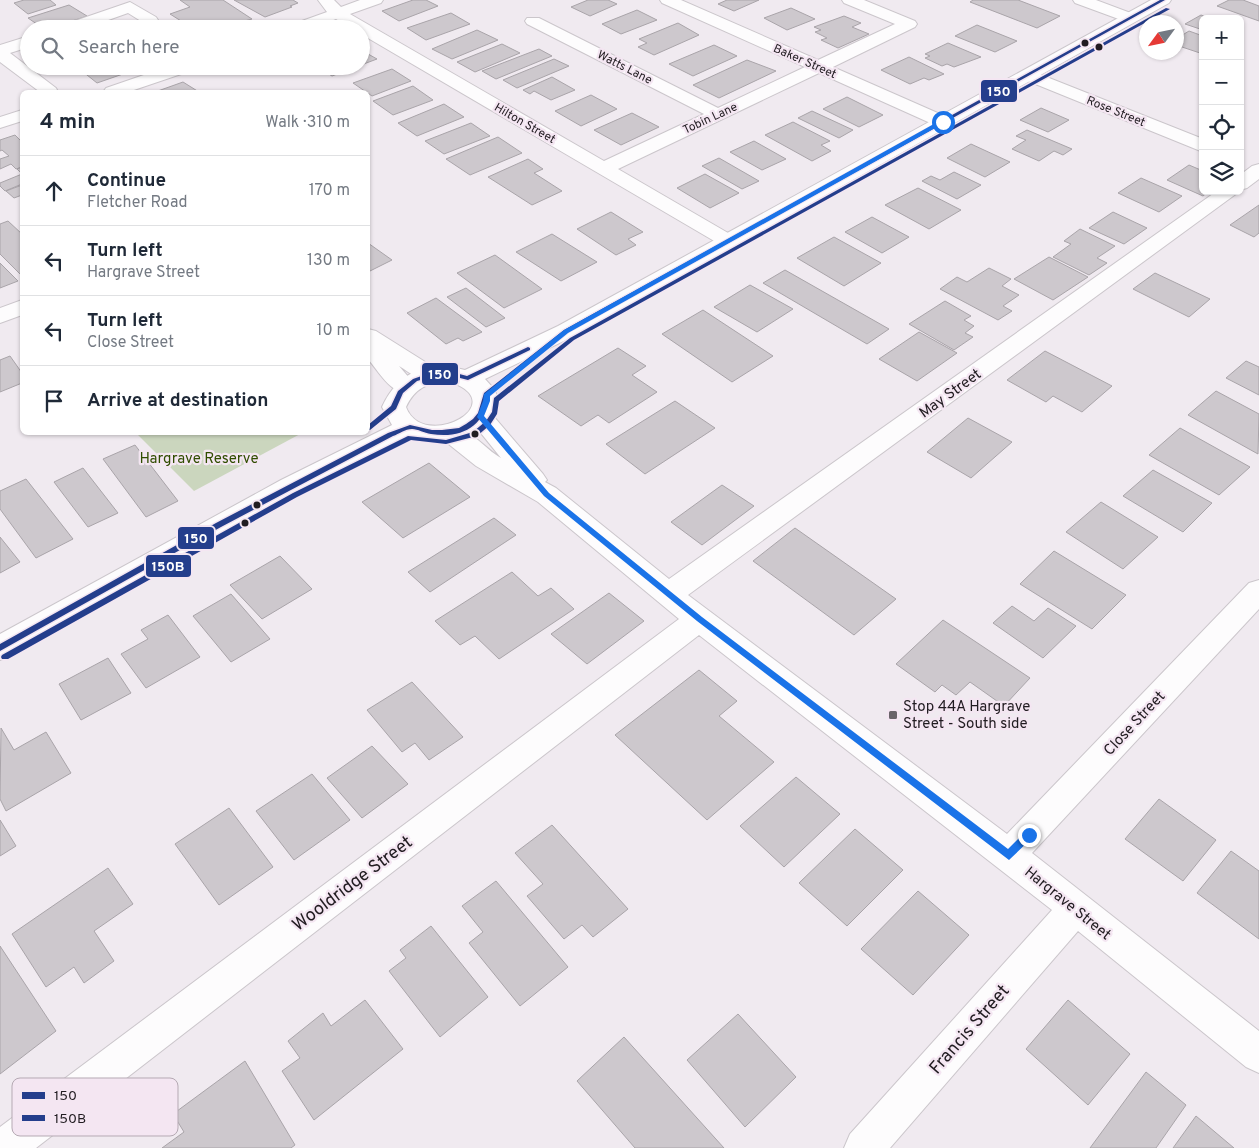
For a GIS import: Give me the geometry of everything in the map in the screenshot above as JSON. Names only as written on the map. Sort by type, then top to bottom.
[{"type":"street","points":[[310,20],[332,7],[374,0]]},
{"type":"street","name":"Baker Street","points":[[668,0],[943,122]]},
{"type":"street","name":"Tobin Lane","points":[[603,169],[909,24],[850,0]]},
{"type":"street","points":[[1081,0],[1130,18]]},
{"type":"street","points":[[468,378],[566,331],[1163,0]]},
{"type":"street","points":[[92,20],[130,7],[150,20]]},
{"type":"street","name":"Hilton Street","points":[[332,7],[354,20]]},
{"type":"street","name":"Watts Lane","points":[[533,21],[717,114]]},
{"type":"street","name":"Hilton Street","points":[[370,30],[603,169],[728,241]]},
{"type":"street","points":[[0,52],[20,44]]},
{"type":"street","points":[[0,52],[20,68]]},
{"type":"street","points":[[29,75],[48,90]]},
{"type":"street","points":[[118,90],[161,75]]},
{"type":"street","name":"Rose Street","points":[[1029,75],[1199,144]]},
{"type":"street","points":[[0,123],[20,116]]},
{"type":"street","points":[[1244,163],[1259,170],[1244,181]]},
{"type":"street","name":"May Street","points":[[669,594],[1224,195]]},
{"type":"street","points":[[0,316],[20,308]]},
{"type":"street","points":[[370,349],[403,407],[422,432],[450,432],[471,424],[483,406],[566,331]]},
{"type":"street","points":[[370,337],[430,375],[448,373],[476,382],[483,406]]},
{"type":"street","points":[[370,430],[403,407],[430,375]]},
{"type":"street","name":"Hargrave Street","points":[[483,406],[546,494]]},
{"type":"street","points":[[370,427],[403,407]]},
{"type":"street","name":"Hargrave Street","points":[[450,432],[486,460],[546,494],[700,619],[1009,855],[1259,1054]]},
{"type":"street","points":[[290,486],[357,435]]},
{"type":"street","points":[[0,648],[290,486],[363,435]]},
{"type":"street","name":"Close Street","points":[[1009,855],[1259,591]]},
{"type":"street","name":"Wooldridge Street","points":[[96,1078],[700,619]]},
{"type":"street","name":"Francis Street","points":[[864,1148],[1075,909]]},
{"type":"street","name":"Wooldridge Street","points":[[4,1148],[20,1136]]},
{"type":"green space","name":"Hargrave Reserve","points":[[138,435],[298,435],[194,491]]},
{"type":"building","points":[[24,0],[50,0],[56,5],[28,14],[14,3]]},
{"type":"building","points":[[180,0],[223,0],[252,19],[180,20],[170,14],[190,7]]},
{"type":"building","points":[[234,0],[293,0],[298,3],[265,17]]},
{"type":"building","points":[[413,0],[426,0],[438,6],[399,21],[382,11]]},
{"type":"building","points":[[588,0],[608,0],[617,4],[590,16],[571,7]]},
{"type":"building","points":[[727,0],[759,0],[734,11],[718,4]]},
{"type":"building","points":[[973,0],[1018,0],[1060,16],[1037,28],[970,2]]},
{"type":"building","points":[[1229,0],[1243,0],[1259,6],[1259,21],[1244,15],[1217,6]]},
{"type":"building","points":[[69,5],[87,16],[75,20],[31,20],[28,18]]},
{"type":"building","points":[[791,8],[815,19],[787,30],[764,18]]},
{"type":"building","points":[[637,10],[657,20],[621,34],[602,24]]},
{"type":"building","points":[[451,13],[470,24],[426,40],[407,28]]},
{"type":"building","points":[[844,16],[861,23],[852,27],[869,34],[838,48],[821,40],[827,38],[815,32],[821,30],[814,27]]},
{"type":"building","points":[[1199,16],[1199,29],[1185,24]]},
{"type":"building","points":[[678,23],[699,35],[654,55],[638,47],[647,43],[639,39]]},
{"type":"building","points":[[977,25],[1017,41],[995,52],[955,36]]},
{"type":"building","points":[[477,30],[498,40],[452,59],[432,49]]},
{"type":"building","points":[[1189,31],[1199,35],[1199,53],[1184,48],[1184,34]]},
{"type":"building","points":[[948,43],[981,57],[954,67],[947,64],[942,66],[925,58],[930,56],[925,54]]},
{"type":"building","points":[[502,44],[520,53],[475,72],[457,62]]},
{"type":"building","points":[[714,45],[737,56],[693,76],[669,64]]},
{"type":"building","points":[[539,49],[552,56],[496,79],[482,71]]},
{"type":"building","points":[[370,55],[377,59],[370,62]]},
{"type":"building","points":[[909,57],[944,74],[929,80],[924,78],[910,84],[881,70]]},
{"type":"building","points":[[554,59],[569,66],[517,88],[503,80]]},
{"type":"building","points":[[747,60],[776,71],[719,98],[693,85]]},
{"type":"building","points":[[392,69],[411,81],[372,96],[370,90],[363,90],[353,83]]},
{"type":"building","points":[[87,75],[120,75],[97,83]]},
{"type":"building","points":[[552,77],[575,90],[551,100],[534,91],[530,94],[523,90]]},
{"type":"building","points":[[183,82],[196,90],[161,90]]},
{"type":"building","points":[[413,86],[433,100],[393,115],[373,101]]},
{"type":"building","points":[[591,95],[617,109],[581,126],[555,111]]},
{"type":"building","points":[[847,97],[883,115],[859,127],[823,109]]},
{"type":"building","points":[[444,104],[464,117],[417,136],[398,123]]},
{"type":"building","points":[[1041,108],[1069,120],[1048,132],[1020,120]]},
{"type":"building","points":[[812,111],[853,130],[839,138],[798,118]]},
{"type":"building","points":[[632,113],[659,127],[621,145],[594,130]]},
{"type":"building","points":[[793,122],[830,141],[821,145],[831,151],[812,161],[765,135]]},
{"type":"building","points":[[471,123],[490,136],[444,154],[425,141]]},
{"type":"building","points":[[1027,130],[1072,149],[1063,155],[1054,151],[1039,161],[1012,149],[1026,140],[1016,136]]},
{"type":"building","points":[[15,135],[20,140],[20,168],[16,169],[11,164],[0,169],[0,159],[9,156],[2,150],[0,151],[0,140]]},
{"type":"building","points":[[498,137],[522,153],[470,175],[446,159]]},
{"type":"building","points":[[754,141],[786,159],[762,170],[730,152]]},
{"type":"building","points":[[971,144],[1010,162],[985,177],[947,158]]},
{"type":"building","points":[[719,158],[759,181],[742,189],[702,166]]},
{"type":"building","points":[[528,159],[543,169],[534,173],[562,191],[532,205],[488,177]]},
{"type":"building","points":[[1189,165],[1199,169],[1199,194],[1167,180]]},
{"type":"building","points":[[954,172],[981,185],[957,199],[922,181],[931,176],[940,180]]},
{"type":"building","points":[[705,174],[739,193],[710,208],[677,188]]},
{"type":"building","points":[[20,175],[20,185],[5,191],[0,186],[0,183]]},
{"type":"building","points":[[1141,178],[1182,196],[1159,212],[1118,193]]},
{"type":"building","points":[[20,186],[20,196],[14,198],[6,191]]},
{"type":"building","points":[[918,188],[961,210],[929,229],[885,205]]},
{"type":"building","points":[[1259,205],[1259,233],[1254,237],[1230,225]]},
{"type":"building","points":[[611,212],[643,232],[628,239],[636,245],[616,255],[577,229]]},
{"type":"building","points":[[1113,212],[1147,228],[1124,244],[1089,228]]},
{"type":"building","points":[[872,217],[909,237],[882,253],[845,232]]},
{"type":"building","points":[[8,221],[20,232],[20,274],[0,254],[0,224]]},
{"type":"building","points":[[1080,229],[1115,246],[1097,258],[1107,263],[1089,275],[1053,257],[1071,244],[1064,241]]},
{"type":"building","points":[[552,234],[597,262],[561,281],[516,252]]},
{"type":"building","points":[[834,237],[881,263],[844,286],[797,258]]},
{"type":"building","points":[[370,244],[392,260],[370,271]]},
{"type":"building","points":[[495,255],[542,289],[504,308],[457,273]]},
{"type":"building","points":[[1049,257],[1088,277],[1053,300],[1014,279]]},
{"type":"building","points":[[0,263],[18,281],[0,288]]},
{"type":"building","points":[[989,268],[1011,279],[1002,286],[1019,295],[1003,306],[1012,311],[998,320],[940,289],[957,277],[967,282]]},
{"type":"building","points":[[785,270],[889,329],[867,344],[763,283]]},
{"type":"building","points":[[1155,273],[1210,299],[1189,317],[1133,289]]},
{"type":"building","points":[[750,285],[793,309],[757,332],[714,307]]},
{"type":"building","points":[[466,288],[505,318],[486,327],[447,297]]},
{"type":"building","points":[[436,298],[482,332],[463,341],[458,338],[446,344],[407,313]]},
{"type":"building","points":[[945,301],[971,316],[964,320],[974,326],[965,333],[973,337],[954,350],[909,324]]},
{"type":"building","points":[[703,310],[773,356],[732,382],[662,334]]},
{"type":"building","points":[[919,332],[957,353],[917,381],[879,359]]},
{"type":"building","points":[[618,348],[646,366],[632,375],[657,392],[609,423],[598,415],[581,426],[538,396]]},
{"type":"building","points":[[1045,351],[1112,386],[1082,412],[1053,396],[1046,402],[1007,380]]},
{"type":"building","points":[[10,356],[20,370],[20,384],[0,392],[0,360]]},
{"type":"building","points":[[1246,361],[1259,367],[1259,395],[1226,378]]},
{"type":"building","points":[[1216,391],[1259,414],[1258,454],[1188,415]]},
{"type":"building","points":[[675,401],[715,428],[645,474],[606,444]]},
{"type":"building","points":[[968,418],[1012,442],[971,478],[927,452]]},
{"type":"building","points":[[1180,428],[1250,467],[1219,495],[1149,455]]},
{"type":"building","points":[[135,445],[178,501],[146,517],[103,459]]},
{"type":"building","points":[[429,463],[470,497],[403,538],[362,502]]},
{"type":"building","points":[[83,468],[118,513],[88,527],[54,482]]},
{"type":"building","points":[[1153,470],[1212,503],[1183,532],[1123,496]]},
{"type":"building","points":[[26,479],[73,539],[36,558],[0,509],[0,491]]},
{"type":"building","points":[[722,485],[754,506],[702,545],[671,522]]},
{"type":"building","points":[[1101,502],[1158,537],[1123,569],[1066,532]]},
{"type":"building","points":[[494,518],[516,535],[430,592],[408,572]]},
{"type":"building","points":[[795,528],[896,599],[854,635],[753,561]]},
{"type":"building","points":[[0,537],[20,562],[0,573]]},
{"type":"building","points":[[1054,551],[1126,595],[1092,629],[1020,584]]},
{"type":"building","points":[[280,556],[312,589],[262,619],[230,585]]},
{"type":"building","points":[[512,572],[538,596],[551,588],[574,609],[499,659],[475,636],[460,645],[435,621]]},
{"type":"building","points":[[609,593],[644,621],[587,664],[551,634]]},
{"type":"building","points":[[231,594],[270,639],[231,662],[193,616]]},
{"type":"building","points":[[1012,606],[1034,621],[1048,608],[1076,626],[1043,658],[993,623]]},
{"type":"building","points":[[168,615],[200,657],[146,688],[121,654],[148,639],[141,630]]},
{"type":"building","points":[[943,620],[1030,678],[1004,706],[970,682],[956,695],[942,685],[935,692],[896,664]]},
{"type":"building","points":[[108,658],[131,693],[81,720],[59,684]]},
{"type":"building","points":[[699,670],[737,701],[719,716],[774,762],[707,820],[615,735]]},
{"type":"building","points":[[412,682],[463,737],[429,760],[415,743],[402,752],[367,710]]},
{"type":"building","points":[[1,728],[14,750],[46,732],[71,773],[6,811],[0,799]]},
{"type":"building","points":[[372,746],[408,784],[362,818],[327,778]]},
{"type":"building","points":[[312,774],[350,820],[294,860],[256,811]]},
{"type":"building","points":[[796,777],[840,814],[784,867],[740,826]]},
{"type":"building","points":[[1159,799],[1216,840],[1183,881],[1125,839]]},
{"type":"building","points":[[229,808],[273,867],[219,905],[175,844]]},
{"type":"building","points":[[0,820],[16,846],[0,856]]},
{"type":"building","points":[[552,825],[628,909],[593,937],[582,925],[564,939],[527,896],[543,884],[515,853]]},
{"type":"building","points":[[855,829],[903,870],[847,926],[799,883]]},
{"type":"building","points":[[1231,851],[1259,871],[1259,939],[1197,893]]},
{"type":"building","points":[[108,868],[133,904],[94,931],[114,961],[84,983],[74,967],[46,987],[12,934]]},
{"type":"building","points":[[496,881],[568,967],[520,1006],[469,943],[483,932],[462,906]]},
{"type":"building","points":[[918,891],[969,935],[913,995],[861,949]]},
{"type":"building","points":[[431,926],[488,997],[440,1037],[389,971],[406,958],[400,950]]},
{"type":"building","points":[[0,946],[56,1031],[0,1074]]},
{"type":"building","points":[[365,1000],[403,1049],[314,1120],[282,1071],[300,1058],[288,1041],[323,1013],[331,1026]]},
{"type":"building","points":[[1068,1000],[1130,1054],[1088,1105],[1026,1049]]},
{"type":"building","points":[[738,1014],[796,1077],[745,1127],[687,1060]]},
{"type":"building","points":[[624,1037],[724,1148],[635,1148],[577,1081]]},
{"type":"building","points":[[245,1061],[295,1145],[291,1148],[162,1148],[184,1132],[178,1122],[178,1110]]},
{"type":"building","points":[[1146,1072],[1186,1105],[1156,1148],[1090,1148]]},
{"type":"building","points":[[1196,1116],[1234,1148],[1173,1148]]},
{"type":"transit line","name":"150","points":[[0,648],[219,525],[391,435],[410,427],[432,432],[442,432],[469,426],[481,414],[486,395],[566,331],[1163,0]]},
{"type":"transit line","name":"150B","points":[[5,657],[295,495],[410,438],[446,442],[475,434],[488,423],[495,412],[496,400],[572,339],[1168,9]]},
{"type":"transit line","name":"150","points":[[370,426],[394,407],[400,392],[415,380],[430,375],[448,373],[468,378],[528,349]]},
{"type":"place","name":"Stop 44A Hargrave Street - South side","points":[[893,715]]},
{"type":"route","points":[[943,122],[566,331],[486,395],[487,401],[484,412],[480,417],[546,494],[700,619],[1009,855],[1029,835]]}]
